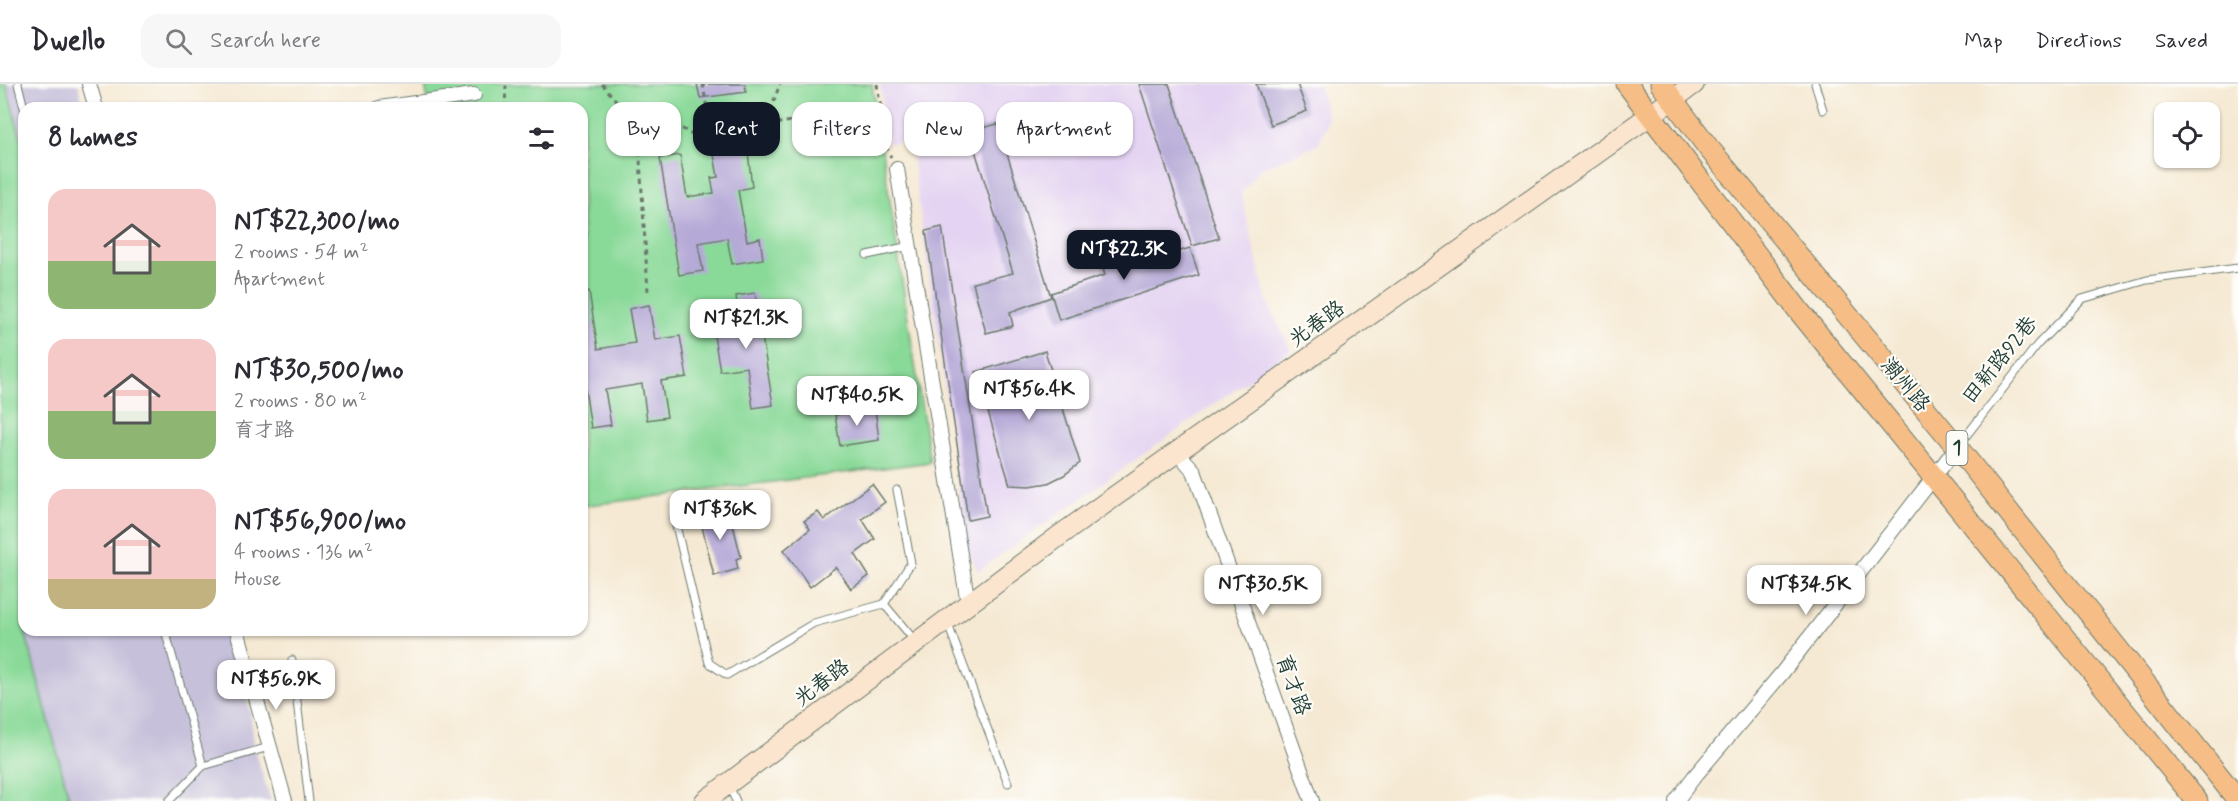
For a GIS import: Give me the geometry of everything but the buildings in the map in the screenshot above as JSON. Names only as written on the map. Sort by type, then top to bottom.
[{"type":"main road","name":"潮州路","points":[[1627,84],[1799,311],[2197,801]]},
{"type":"main road","name":"光春路","points":[[705,801],[732,792],[916,642],[968,603],[1650,116],[1666,92],[1694,84]]},
{"type":"main road","name":"潮州路","points":[[1666,92],[1714,155],[1957,447],[2238,800]]},
{"type":"street","points":[[89,84],[94,102]]},
{"type":"street","points":[[423,102],[474,95]]},
{"type":"street","points":[[897,170],[968,603]]},
{"type":"street","name":"田新路92巷","points":[[1676,801],[1782,673],[1957,447]]},
{"type":"street","name":"育才路","points":[[1178,453],[1194,471],[1312,801]]},
{"type":"street","points":[[239,636],[285,801]]},
{"type":"lane","points":[[18,84],[22,102]]},
{"type":"lane","points":[[1815,84],[1823,110]]},
{"type":"lane","points":[[867,255],[910,246]]},
{"type":"lane","name":"田新路92巷","points":[[1957,447],[2038,344],[2082,299],[2147,280],[2238,268]]},
{"type":"lane","points":[[674,517],[709,663],[727,675],[814,623],[884,604],[911,563],[897,490]]},
{"type":"lane","points":[[884,604],[916,642]]},
{"type":"lane","points":[[946,620],[1008,783]]},
{"type":"lane","points":[[167,636],[203,766]]},
{"type":"lane","points":[[292,660],[309,801]]},
{"type":"lane","points":[[170,801],[203,766],[269,747]]},
{"type":"path","points":[[505,102],[506,84]]},
{"type":"path","points":[[602,84],[617,102]]},
{"type":"path","points":[[703,84],[706,102]]},
{"type":"path","points":[[773,102],[780,84]]},
{"type":"path","points":[[877,84],[887,149],[897,170]]},
{"type":"path","points":[[640,156],[648,292]]},
{"type":"shaded area","points":[[0,84],[78,84],[82,102],[18,102],[18,636],[229,636],[251,716],[255,751],[271,801],[0,801]]},
{"type":"shaded area","points":[[880,84],[1319,84],[1328,119],[1319,144],[1260,169],[1241,193],[1266,299],[1291,350],[978,571],[967,547],[912,156],[984,156],[984,102],[904,102],[904,141],[892,143],[892,102],[883,102]]},
{"type":"green space","points":[[0,84],[6,84],[18,128],[18,636],[26,636],[70,801],[0,801]]},
{"type":"green space","points":[[425,84],[872,84],[875,102],[792,102],[792,156],[883,156],[930,462],[588,505],[588,102],[428,102]]}]
